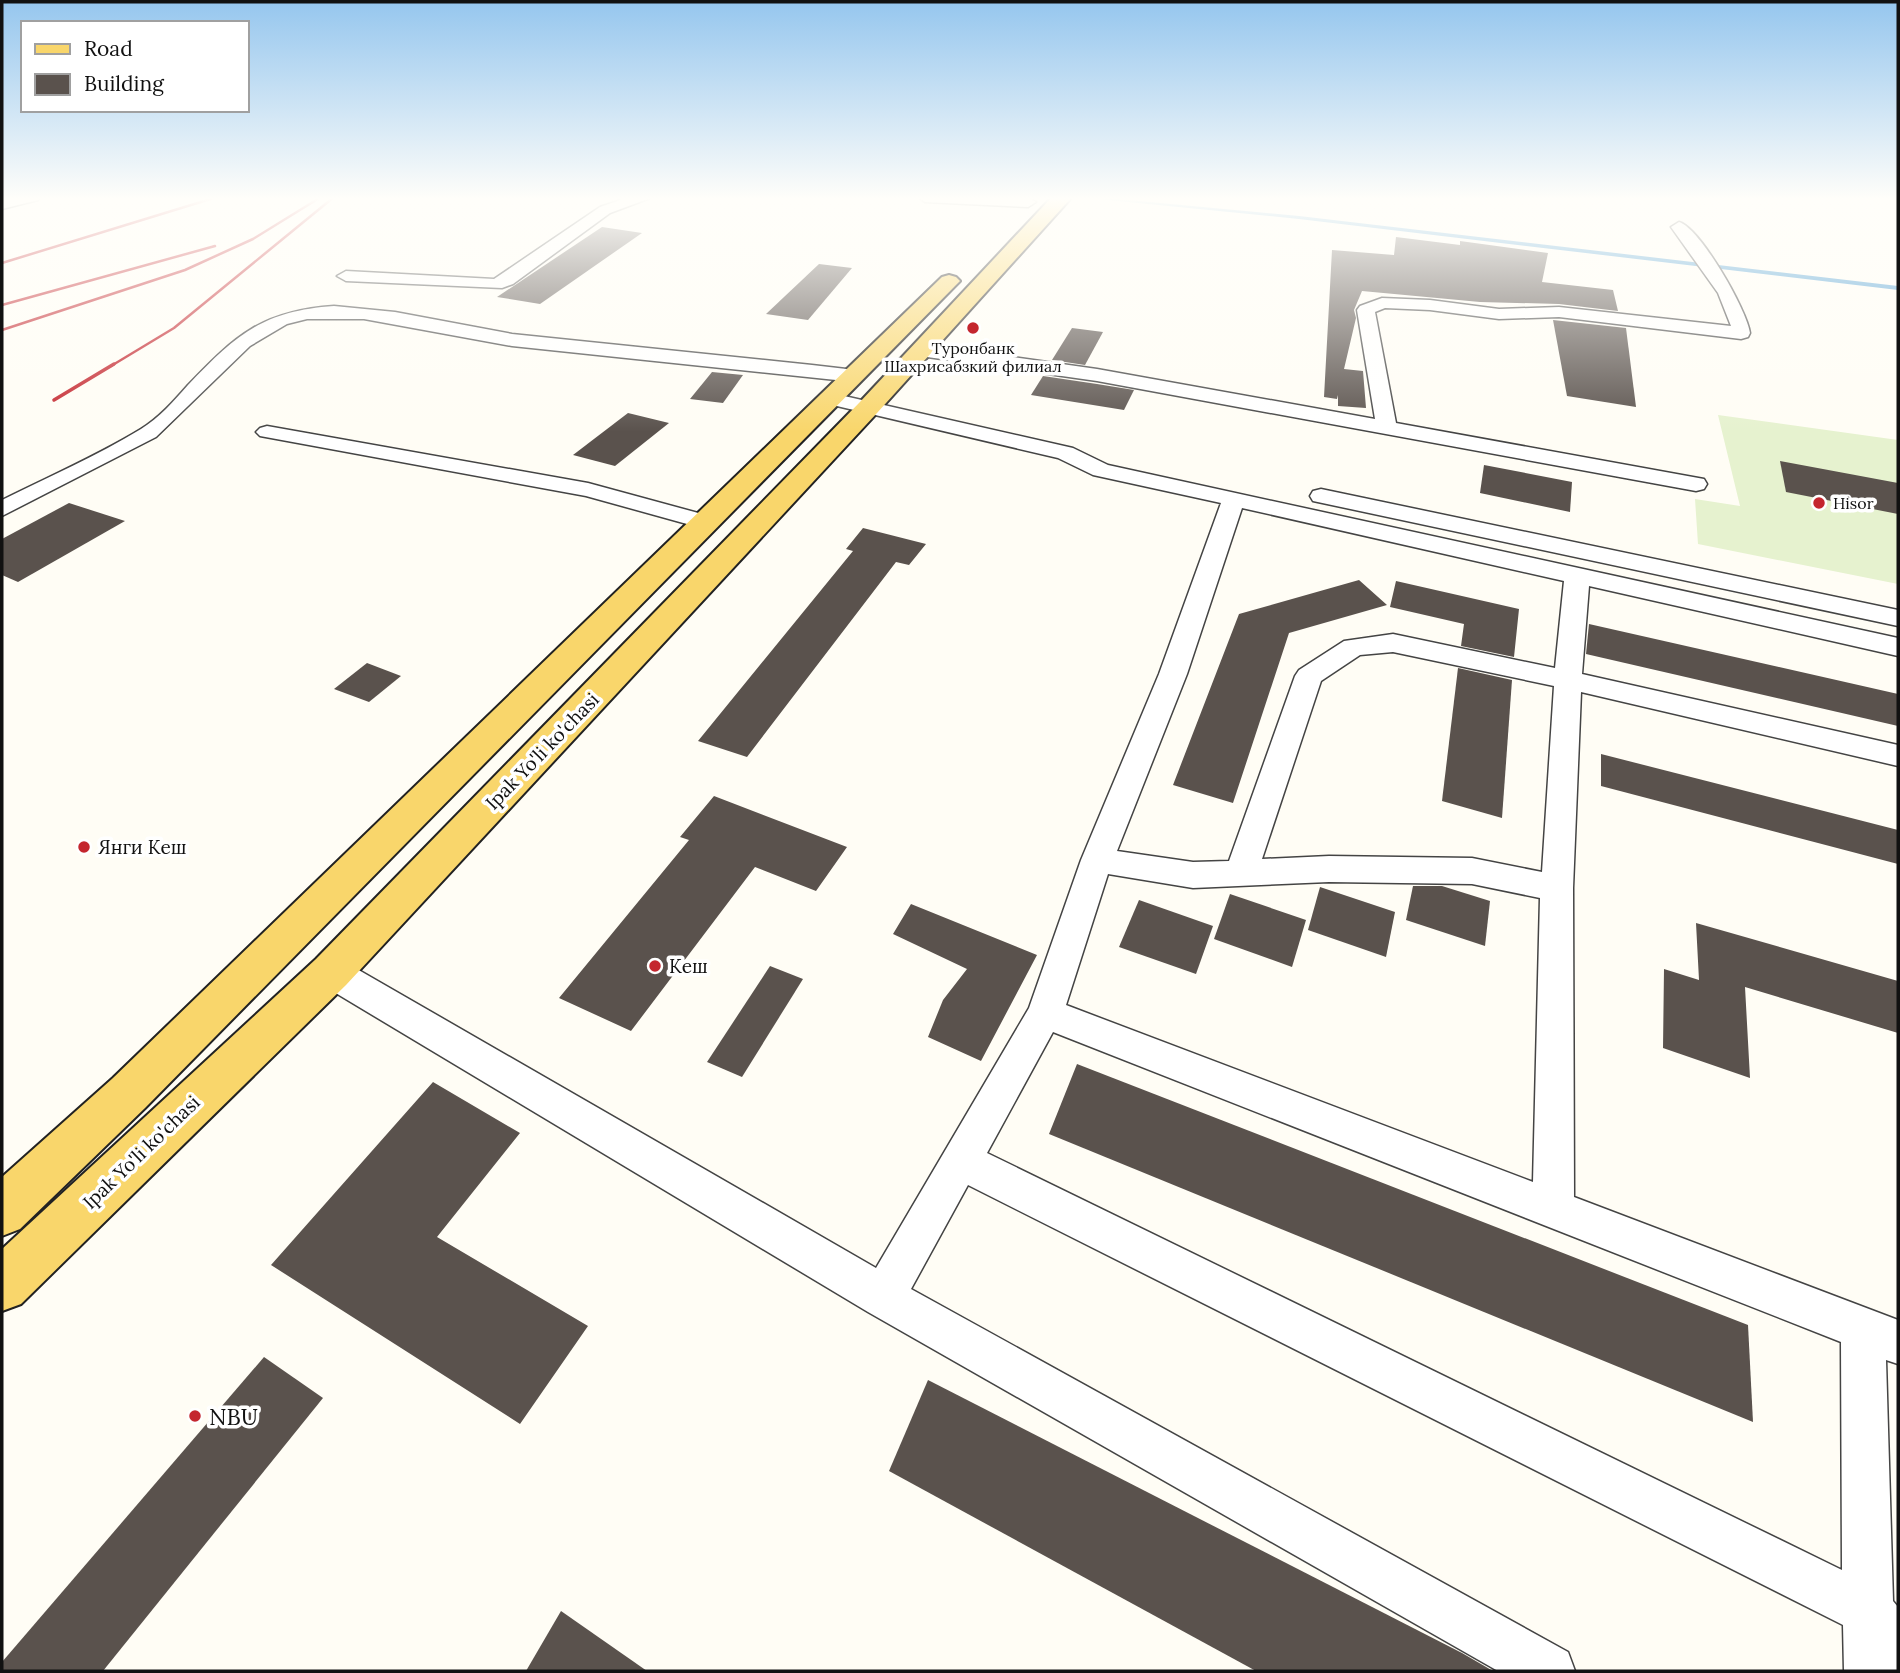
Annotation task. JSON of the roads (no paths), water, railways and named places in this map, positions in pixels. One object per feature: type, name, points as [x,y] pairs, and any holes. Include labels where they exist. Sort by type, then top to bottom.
[{"type":"main road","name":"Ipak Yo'li ko'chasi","points":[[2,1286],[331,972],[956,275]]},
{"type":"main road","name":"Ipak Yo'li ko'chasi","points":[[2,1211],[129,1093],[705,522],[851,394],[920,350],[990,275]]},
{"type":"street","points":[[346,276],[496,284],[514,275]]},
{"type":"street","points":[[1387,429],[1366,310],[1381,303],[1430,305],[1499,314],[1559,312],[1741,333],[1742,324],[1717,275]]},
{"type":"street","points":[[2,509],[161,425],[214,368],[268,326],[304,313],[325,311],[367,314],[509,339],[743,362],[1065,453],[1101,470],[1898,647]]},
{"type":"street","points":[[920,350],[1097,375],[1696,484]]},
{"type":"street","points":[[267,432],[588,490],[705,522]]},
{"type":"street","points":[[1065,453],[1118,452],[1898,618]]},
{"type":"street","points":[[883,1297],[1045,1013],[1097,860],[1173,674],[1234,498]]},
{"type":"street","points":[[1553,1210],[1557,888],[1577,576]]},
{"type":"street","points":[[1241,873],[1309,676],[1353,647],[1393,643],[1569,680],[1898,756]]},
{"type":"street","points":[[1097,860],[1193,875],[1329,869],[1472,871],[1557,888]]},
{"type":"street","points":[[331,972],[883,1297],[1549,1671]]},
{"type":"street","points":[[1045,1013],[1880,1335],[1868,1610],[1870,1671]]},
{"type":"street","points":[[961,1161],[1868,1610],[1898,1649]]},
{"type":"waterway","points":[[1780,275],[1898,288]]},
{"type":"railway","points":[[2,305],[110,275]]},
{"type":"railway","points":[[2,330],[170,275]]},
{"type":"railway","points":[[111,366],[174,328],[239,275]]},
{"type":"railway","points":[[54,400],[114,364]]},
{"type":"place","name":"Туронбанк Шахрисабзкий филиал","points":[[973,328]]},
{"type":"place","name":"Hisor","points":[[1819,503]]},
{"type":"place","name":"Янги Кеш","points":[[84,847]]},
{"type":"place","name":"Кеш","points":[[655,966]]},
{"type":"place","name":"NBU","points":[[195,1416]]}]
